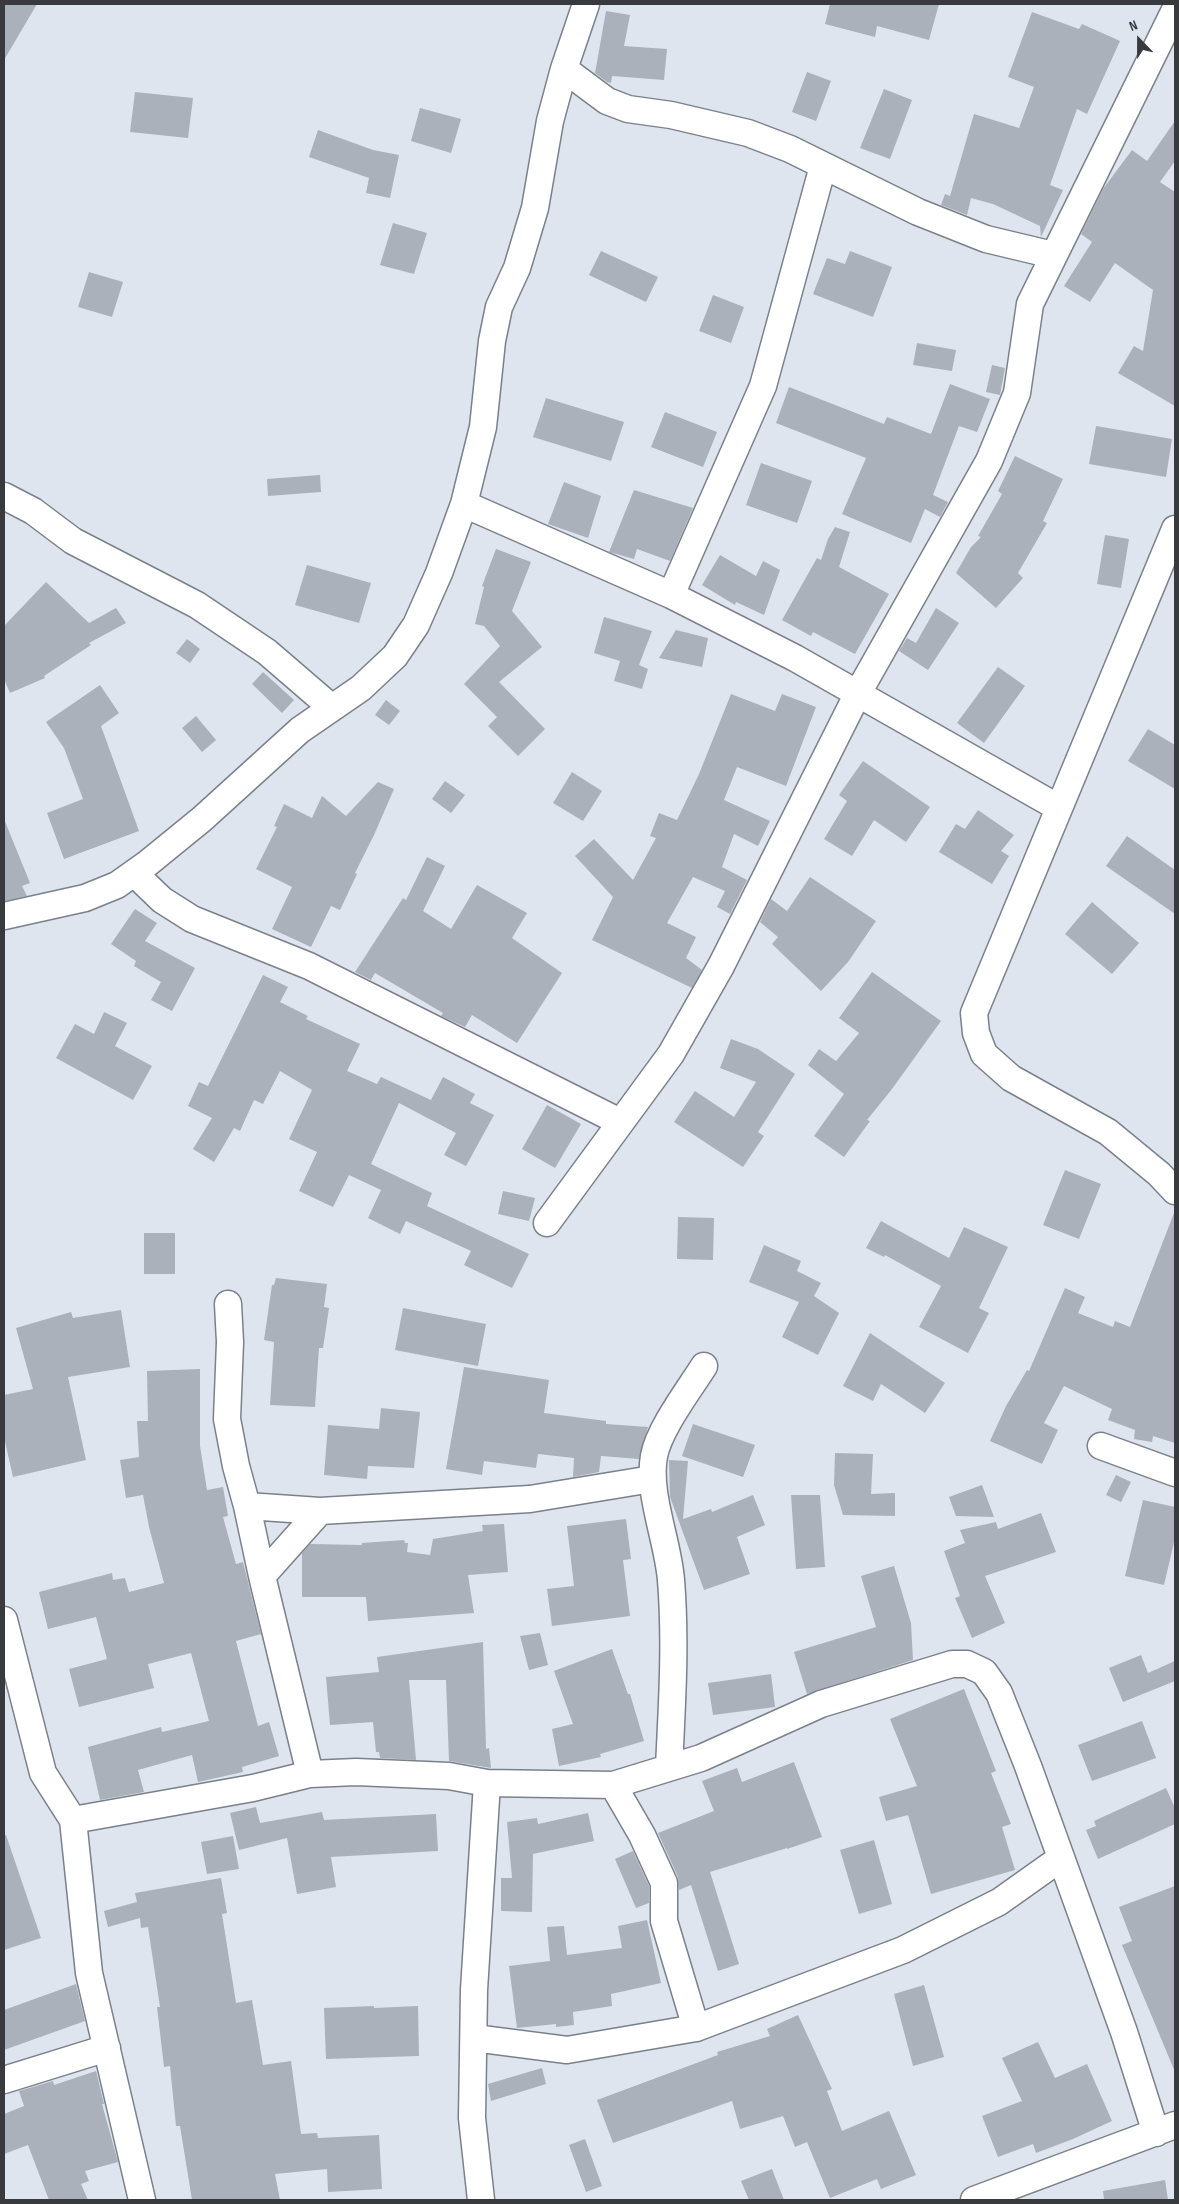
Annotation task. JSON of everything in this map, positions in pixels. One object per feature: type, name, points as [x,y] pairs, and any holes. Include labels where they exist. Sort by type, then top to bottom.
[{"type":"street","points":[[4,916],[85,898],[117,885],[134,873],[202,819],[300,730],[361,688],[394,656],[416,625],[439,573],[464,504],[483,427],[492,341],[499,307],[517,268],[535,208],[550,121],[564,68],[586,4]]},
{"type":"street","points":[[547,1223],[670,1054],[721,966],[858,693],[989,461],[1017,392],[1030,304],[1175,10],[1170,4]]},
{"type":"street","points":[[564,68],[606,101],[628,109],[671,115],[748,133],[790,149],[918,212],[986,239],[1053,255]]},
{"type":"street","points":[[671,595],[763,386],[823,166]]},
{"type":"street","points":[[4,496],[32,511],[73,541],[197,605],[267,652],[332,708]]},
{"type":"street","points":[[464,504],[671,595],[795,658],[1059,808]]},
{"type":"street","points":[[1175,529],[1170,562],[1059,808],[991,967],[974,1013],[976,1033],[984,1054],[1011,1078],[1108,1132],[1175,1191]]},
{"type":"street","points":[[134,873],[162,900],[192,919],[309,966],[620,1122]]},
{"type":"street","points":[[228,1304],[230,1342],[227,1419],[236,1466],[310,1774]]},
{"type":"street","points":[[669,1767],[674,1666],[671,1579],[652,1479],[654,1455],[660,1437],[704,1366]]},
{"type":"street","points":[[1101,1446],[1175,1473]]},
{"type":"street","points":[[247,1506],[320,1510],[530,1499],[652,1479]]},
{"type":"street","points":[[262,1576],[320,1510]]},
{"type":"street","points":[[4,1620],[43,1773],[73,1820],[89,1973],[142,2200]]},
{"type":"street","points":[[73,1820],[253,1788],[310,1774],[356,1772],[440,1775],[487,1783],[613,1785],[701,1758],[821,1704],[952,1664],[967,1664],[984,1672],[999,1694],[1028,1766],[1124,2032],[1166,2129],[974,2200]]},
{"type":"street","points":[[481,2200],[472,2118],[474,1990],[487,1783]]},
{"type":"street","points":[[613,1785],[642,1835],[664,1883],[664,1921],[696,2028]]},
{"type":"street","points":[[474,2038],[566,2050],[696,2028],[903,1950],[999,1902],[1061,1858]]},
{"type":"street","points":[[4,2080],[106,2048]]},
{"type":"building","points":[[4,4],[37,4],[4,60]]},
{"type":"building","points":[[830,4],[939,4],[929,40],[877,26],[875,37],[825,24]]},
{"type":"building","points":[[606,11],[630,15],[624,46],[667,49],[664,80],[612,76],[611,83],[595,73]]},
{"type":"building","points":[[1032,12],[1079,29],[1082,24],[1120,41],[1087,114],[1077,109],[1050,185],[1063,190],[1041,237],[1040,226],[993,204],[971,198],[967,215],[941,205],[945,194],[950,196],[974,114],[1019,128],[1034,87],[1008,77]]},
{"type":"building","points":[[807,72],[831,81],[816,121],[792,112]]},
{"type":"building","points":[[884,89],[912,100],[890,159],[860,148]]},
{"type":"building","points":[[135,92],[193,98],[188,138],[130,132]]},
{"type":"building","points":[[420,108],[461,119],[451,153],[411,141]]},
{"type":"building","points":[[1175,121],[1175,161],[1160,182],[1175,192],[1175,406],[1118,373],[1134,346],[1143,351],[1153,290],[1115,263],[1090,302],[1064,286],[1092,242],[1081,234],[1103,189],[1132,150],[1147,161]]},
{"type":"building","points":[[318,130],[373,150],[399,155],[390,198],[366,193],[369,178],[309,157]]},
{"type":"building","points":[[393,223],[427,233],[414,274],[380,265]]},
{"type":"building","points":[[601,251],[658,277],[646,302],[589,275]]},
{"type":"building","points":[[850,251],[892,267],[873,317],[813,294],[827,258],[845,264]]},
{"type":"building","points":[[89,272],[123,282],[112,317],[78,307]]},
{"type":"building","points":[[713,295],[744,307],[731,343],[699,331]]},
{"type":"building","points":[[917,343],[956,350],[952,371],[913,365]]},
{"type":"building","points":[[992,365],[1005,368],[1000,395],[986,392]]},
{"type":"building","points":[[950,384],[990,399],[977,432],[959,426],[933,495],[948,502],[940,517],[925,509],[911,543],[842,514],[866,458],[776,423],[789,387],[884,424],[887,417],[931,434]]},
{"type":"building","points":[[546,398],[624,422],[611,461],[533,437]]},
{"type":"building","points":[[665,412],[717,432],[703,467],[651,447]]},
{"type":"building","points":[[1096,426],[1172,439],[1166,477],[1089,464]]},
{"type":"building","points":[[1015,456],[1063,479],[1043,521],[1047,523],[1018,573],[1023,578],[996,608],[956,573],[971,547],[981,537],[978,536],[1002,494],[998,491]]},
{"type":"building","points":[[761,463],[812,481],[797,523],[746,505]]},
{"type":"building","points":[[320,475],[321,492],[268,496],[267,479]]},
{"type":"building","points":[[564,482],[601,496],[588,538],[548,524]]},
{"type":"building","points":[[634,490],[693,508],[670,561],[637,549],[634,559],[609,552]]},
{"type":"building","points":[[835,527],[850,532],[839,567],[889,594],[855,654],[813,632],[811,636],[782,620],[817,558],[821,560],[828,539]]},
{"type":"building","points":[[1105,535],[1129,539],[1121,588],[1097,584]]},
{"type":"building","points":[[496,549],[531,562],[512,611],[542,647],[499,682],[545,729],[518,756],[488,726],[497,717],[464,684],[500,646],[484,626],[475,624],[484,587],[482,586]]},
{"type":"building","points":[[720,555],[756,576],[763,561],[780,570],[764,615],[736,602],[735,605],[702,585]]},
{"type":"building","points":[[307,565],[371,583],[359,623],[295,605]]},
{"type":"building","points":[[46,582],[89,623],[116,608],[126,623],[89,643],[91,645],[44,676],[45,678],[10,693],[4,679],[4,626]]},
{"type":"building","points":[[936,608],[959,623],[928,670],[899,651],[907,638],[916,643]]},
{"type":"building","points":[[604,617],[652,631],[639,665],[648,669],[642,689],[614,681],[620,661],[594,653]]},
{"type":"building","points":[[676,630],[708,638],[702,667],[659,658]]},
{"type":"building","points":[[187,639],[200,649],[190,663],[176,653]]},
{"type":"building","points":[[998,667],[1025,686],[984,743],[957,723]]},
{"type":"building","points":[[263,672],[294,700],[282,713],[252,684]]},
{"type":"building","points":[[100,685],[119,713],[101,726],[139,831],[64,859],[47,813],[83,799],[64,748],[46,722]]},
{"type":"building","points":[[731,694],[775,711],[782,694],[816,707],[786,786],[737,767],[724,800],[770,821],[758,846],[734,834],[722,867],[747,880],[730,914],[717,907],[725,891],[693,877],[667,923],[696,937],[686,958],[702,970],[692,988],[592,940],[613,897],[575,856],[594,839],[633,880],[656,838],[650,836],[659,813],[677,820],[699,774]]},
{"type":"building","points":[[386,700],[400,711],[389,725],[375,715]]},
{"type":"building","points":[[196,716],[216,740],[202,752],[182,728]]},
{"type":"building","points":[[1148,729],[1175,745],[1175,789],[1128,761]]},
{"type":"building","points":[[863,761],[930,807],[906,842],[874,820],[852,856],[824,839],[847,801],[839,795]]},
{"type":"building","points":[[572,772],[602,791],[583,821],[553,803]]},
{"type":"building","points":[[445,781],[465,795],[451,813],[432,799]]},
{"type":"building","points":[[378,782],[394,789],[340,910],[331,906],[311,947],[272,929],[292,887],[256,869],[277,827],[274,826],[284,804],[312,818],[322,796],[346,816]]},
{"type":"building","points":[[978,810],[1014,835],[1001,851],[1009,856],[992,884],[939,852],[956,824],[965,829]]},
{"type":"building","points":[[4,819],[30,883],[22,886],[27,896],[4,901]]},
{"type":"building","points":[[1127,836],[1175,870],[1175,914],[1106,866]]},
{"type":"building","points":[[427,857],[445,866],[423,911],[451,929],[477,885],[527,913],[512,938],[562,973],[517,1043],[472,1015],[465,1027],[441,1016],[443,1013],[375,973],[371,980],[355,972],[403,898],[406,900]]},
{"type":"building","points":[[810,877],[876,921],[848,962],[821,991],[772,944],[778,937],[760,922],[771,899],[787,911]]},
{"type":"building","points":[[1092,902],[1139,943],[1112,974],[1065,934]]},
{"type":"building","points":[[135,909],[157,923],[145,941],[195,968],[172,1011],[151,1000],[161,982],[134,966],[136,961],[111,944]]},
{"type":"building","points":[[872,972],[941,1021],[867,1120],[870,1121],[844,1157],[814,1136],[844,1094],[808,1065],[819,1049],[836,1061],[859,1033],[839,1018]]},
{"type":"building","points":[[263,975],[288,987],[280,1002],[308,1016],[306,1019],[360,1044],[347,1071],[377,1084],[381,1077],[431,1100],[443,1077],[475,1094],[470,1103],[494,1115],[466,1166],[444,1155],[456,1133],[399,1103],[371,1164],[432,1193],[427,1206],[529,1254],[512,1288],[464,1265],[471,1251],[406,1221],[400,1234],[368,1218],[381,1190],[349,1175],[333,1207],[299,1191],[317,1152],[289,1139],[312,1090],[280,1071],[263,1104],[254,1100],[240,1131],[234,1128],[214,1162],[193,1149],[212,1118],[188,1106],[199,1082],[208,1086]]},
{"type":"building","points":[[104,1012],[127,1023],[115,1046],[152,1066],[133,1100],[56,1058],[75,1024],[94,1034]]},
{"type":"building","points":[[731,1039],[758,1049],[795,1074],[758,1132],[764,1136],[743,1167],[674,1122],[695,1091],[734,1117],[756,1082],[720,1068]]},
{"type":"building","points":[[547,1105],[581,1124],[555,1168],[522,1149]]},
{"type":"building","points":[[1065,1170],[1101,1184],[1079,1239],[1043,1225]]},
{"type":"building","points":[[503,1191],[535,1198],[529,1221],[498,1214]]},
{"type":"building","points":[[1174,1213],[1175,1443],[1153,1436],[1152,1442],[1134,1439],[1135,1430],[1108,1420],[1112,1409],[1064,1386],[1044,1423],[1058,1430],[1042,1464],[990,1441],[1006,1406],[1027,1370],[1029,1371],[1065,1288],[1085,1297],[1078,1313],[1113,1327],[1115,1321],[1130,1327]]},
{"type":"building","points":[[678,1217],[714,1218],[713,1260],[677,1259]]},
{"type":"building","points":[[881,1221],[949,1258],[964,1227],[1008,1247],[979,1308],[989,1313],[968,1353],[919,1327],[941,1286],[885,1255],[884,1257],[866,1248]]},
{"type":"building","points":[[144,1233],[175,1233],[175,1274],[144,1274]]},
{"type":"building","points":[[764,1245],[801,1261],[797,1271],[821,1283],[814,1296],[839,1313],[818,1355],[782,1337],[799,1302],[749,1282]]},
{"type":"building","points":[[276,1278],[327,1284],[324,1307],[329,1308],[323,1348],[319,1348],[315,1407],[270,1405],[274,1342],[264,1340],[272,1285],[274,1285]]},
{"type":"building","points":[[403,1308],[486,1324],[478,1366],[395,1350]]},
{"type":"building","points":[[121,1310],[130,1367],[68,1377],[86,1460],[13,1477],[4,1437],[4,1395],[33,1389],[16,1328],[71,1312],[73,1318]]},
{"type":"building","points":[[870,1333],[945,1383],[925,1413],[881,1384],[873,1401],[843,1386]]},
{"type":"building","points":[[464,1367],[549,1380],[544,1413],[606,1421],[606,1424],[648,1427],[639,1459],[601,1456],[599,1472],[573,1477],[574,1458],[538,1454],[536,1468],[484,1461],[482,1475],[446,1469]]},
{"type":"building","points":[[200,1369],[200,1446],[207,1490],[223,1487],[228,1516],[223,1517],[236,1564],[243,1562],[261,1634],[236,1641],[258,1726],[269,1722],[279,1756],[242,1767],[243,1772],[198,1782],[192,1755],[138,1770],[144,1792],[100,1800],[88,1747],[161,1727],[162,1732],[209,1721],[191,1653],[148,1664],[154,1688],[79,1707],[69,1669],[107,1659],[96,1617],[48,1629],[39,1592],[112,1573],[113,1580],[125,1578],[129,1592],[164,1583],[149,1527],[143,1495],[126,1498],[120,1460],[139,1457],[137,1421],[148,1421],[147,1371]]},
{"type":"building","points":[[381,1408],[420,1412],[414,1468],[368,1466],[367,1479],[324,1475],[328,1425],[379,1429]]},
{"type":"building","points":[[693,1424],[755,1445],[743,1477],[682,1456]]},
{"type":"building","points":[[835,1453],[873,1454],[871,1494],[895,1493],[895,1516],[843,1515],[834,1485]]},
{"type":"building","points":[[669,1460],[688,1461],[683,1519],[711,1509],[712,1512],[753,1495],[765,1525],[737,1537],[750,1574],[704,1590],[670,1497]]},
{"type":"building","points":[[1116,1475],[1131,1482],[1121,1502],[1106,1495]]},
{"type":"building","points":[[982,1485],[994,1517],[956,1516],[949,1497]]},
{"type":"building","points":[[791,1495],[820,1495],[825,1567],[796,1569]]},
{"type":"building","points":[[1143,1500],[1175,1507],[1175,1538],[1164,1585],[1125,1576]]},
{"type":"building","points":[[1041,1513],[1056,1552],[985,1576],[1005,1623],[972,1638],[955,1598],[960,1596],[944,1551],[965,1543],[960,1530],[996,1522],[998,1529]]},
{"type":"building","points":[[626,1519],[631,1559],[623,1560],[630,1616],[552,1626],[547,1589],[574,1586],[567,1526]]},
{"type":"building","points":[[504,1524],[508,1572],[468,1575],[474,1613],[368,1621],[366,1597],[302,1597],[302,1553],[310,1544],[362,1545],[362,1543],[404,1540],[405,1543],[408,1543],[407,1552],[430,1555],[433,1539],[483,1531],[482,1525]]},
{"type":"building","points":[[894,1566],[911,1623],[913,1660],[807,1694],[794,1652],[876,1627],[861,1576]]},
{"type":"building","points":[[540,1633],[548,1665],[529,1670],[520,1636]]},
{"type":"building","points":[[483,1642],[486,1749],[489,1748],[491,1768],[449,1761],[446,1680],[409,1680],[416,1760],[380,1758],[379,1752],[376,1752],[373,1722],[330,1725],[326,1677],[379,1672],[377,1657]]},
{"type":"building","points":[[612,1649],[628,1694],[630,1694],[644,1741],[600,1754],[601,1757],[559,1766],[552,1729],[573,1724],[554,1671]]},
{"type":"building","points":[[1141,1655],[1148,1673],[1175,1661],[1175,1681],[1123,1702],[1109,1668]]},
{"type":"building","points":[[771,1674],[775,1707],[713,1715],[708,1683]]},
{"type":"building","points":[[964,1689],[996,1771],[991,1773],[1011,1824],[1002,1827],[1015,1870],[931,1894],[908,1815],[886,1821],[879,1797],[917,1786],[890,1719]]},
{"type":"building","points":[[1142,1721],[1156,1758],[1092,1781],[1078,1745]]},
{"type":"building","points":[[794,1762],[822,1837],[710,1872],[739,1964],[718,1971],[691,1885],[679,1890],[678,1877],[658,1833],[714,1811],[702,1781],[737,1768],[742,1782]]},
{"type":"building","points":[[1166,1788],[1175,1808],[1175,1824],[1098,1859],[1086,1830],[1096,1826],[1094,1821]]},
{"type":"building","points":[[256,1807],[260,1823],[322,1812],[324,1820],[436,1814],[438,1851],[331,1857],[336,1887],[297,1894],[287,1838],[239,1850],[230,1813]]},
{"type":"building","points":[[588,1813],[594,1841],[533,1854],[532,1912],[501,1911],[501,1878],[512,1878],[507,1822],[537,1818],[538,1824]]},
{"type":"building","points":[[4,1835],[6,1835],[41,1938],[4,1950]]},
{"type":"building","points":[[233,1836],[239,1869],[207,1874],[201,1842]]},
{"type":"building","points":[[874,1840],[892,1904],[859,1914],[840,1850]]},
{"type":"building","points":[[633,1851],[649,1886],[649,1903],[636,1908],[615,1859]]},
{"type":"building","points":[[221,1878],[227,1913],[222,1914],[236,2003],[252,2000],[263,2065],[291,2061],[301,2134],[317,2133],[318,2138],[379,2135],[382,2189],[328,2192],[327,2169],[275,2174],[280,2200],[192,2200],[180,2126],[176,2126],[170,2066],[164,2067],[157,2007],[160,2007],[148,1927],[141,1928],[140,1918],[108,1927],[104,1911],[137,1902],[135,1893]]},
{"type":"building","points":[[1175,1886],[1175,2072],[1122,1945],[1132,1941],[1119,1907]]},
{"type":"building","points":[[647,1920],[661,1983],[611,1994],[612,2006],[573,2012],[574,2025],[556,2027],[556,2024],[517,2028],[509,1966],[550,1961],[547,1927],[564,1926],[567,1955],[622,1948],[618,1926]]},
{"type":"building","points":[[76,1984],[85,2021],[4,2050],[4,2010]]},
{"type":"building","points":[[924,1985],[944,2057],[913,2066],[894,1994]]},
{"type":"building","points":[[374,2006],[374,2008],[418,2006],[419,2056],[326,2059],[324,2008]]},
{"type":"building","points":[[798,2015],[832,2089],[827,2091],[842,2131],[889,2111],[916,2175],[881,2189],[877,2179],[830,2198],[807,2142],[795,2147],[783,2116],[740,2129],[732,2101],[613,2143],[597,2100],[718,2055],[717,2052],[770,2036],[767,2029]]},
{"type":"building","points":[[1038,2042],[1055,2078],[1087,2064],[1112,2121],[1036,2153],[1033,2144],[998,2157],[982,2116],[1022,2101],[1002,2058]]},
{"type":"building","points":[[542,2068],[546,2084],[491,2101],[488,2084]]},
{"type":"building","points":[[96,2071],[104,2104],[102,2104],[118,2162],[85,2171],[89,2181],[81,2184],[88,2200],[49,2200],[28,2145],[4,2154],[4,2114],[24,2106],[19,2091],[53,2081],[54,2085]]},
{"type":"building","points":[[585,2139],[602,2186],[586,2192],[569,2145]]},
{"type":"building","points":[[772,2169],[784,2200],[749,2200],[741,2181]]},
{"type":"building","points":[[1165,2180],[1168,2200],[1104,2200],[1103,2191]]}]
